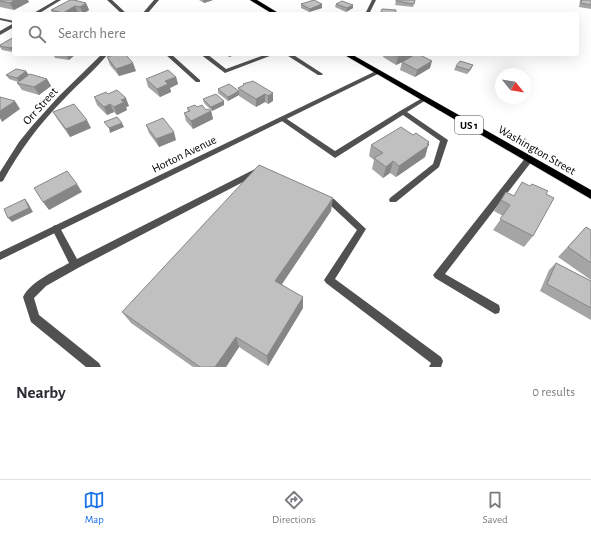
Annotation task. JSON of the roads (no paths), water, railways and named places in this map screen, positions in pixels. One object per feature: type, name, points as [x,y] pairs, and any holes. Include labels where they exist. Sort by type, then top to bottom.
[{"type":"main road","points":[[253,0],[274,12]]},
{"type":"main road","name":"Washington Street","points":[[350,56],[591,195]]},
{"type":"street","points":[[38,12],[59,0]]},
{"type":"street","points":[[109,0],[124,12]]},
{"type":"street","points":[[146,12],[157,0]]},
{"type":"street","points":[[368,12],[374,0]]},
{"type":"street","points":[[0,19],[12,22]]},
{"type":"street","points":[[0,33],[12,26]]},
{"type":"street","name":"Orr Street","points":[[0,179],[16,151],[38,124],[103,56]]},
{"type":"street","points":[[170,56],[198,81]]},
{"type":"street","points":[[206,56],[225,71],[266,56]]},
{"type":"street","points":[[291,56],[320,74]]},
{"type":"street","name":"Horton Avenue","points":[[0,256],[378,72]]},
{"type":"street","points":[[282,119],[335,156],[424,99]]},
{"type":"street","points":[[392,200],[436,165],[444,140],[402,112]]},
{"type":"street","points":[[495,309],[438,275],[529,159]]},
{"type":"street","points":[[96,367],[35,318],[28,297],[44,283],[75,265],[260,170],[267,173]]},
{"type":"street","points":[[316,195],[331,201],[362,229],[329,280],[437,361],[435,367]]},
{"type":"street","points":[[56,229],[75,265]]}]
